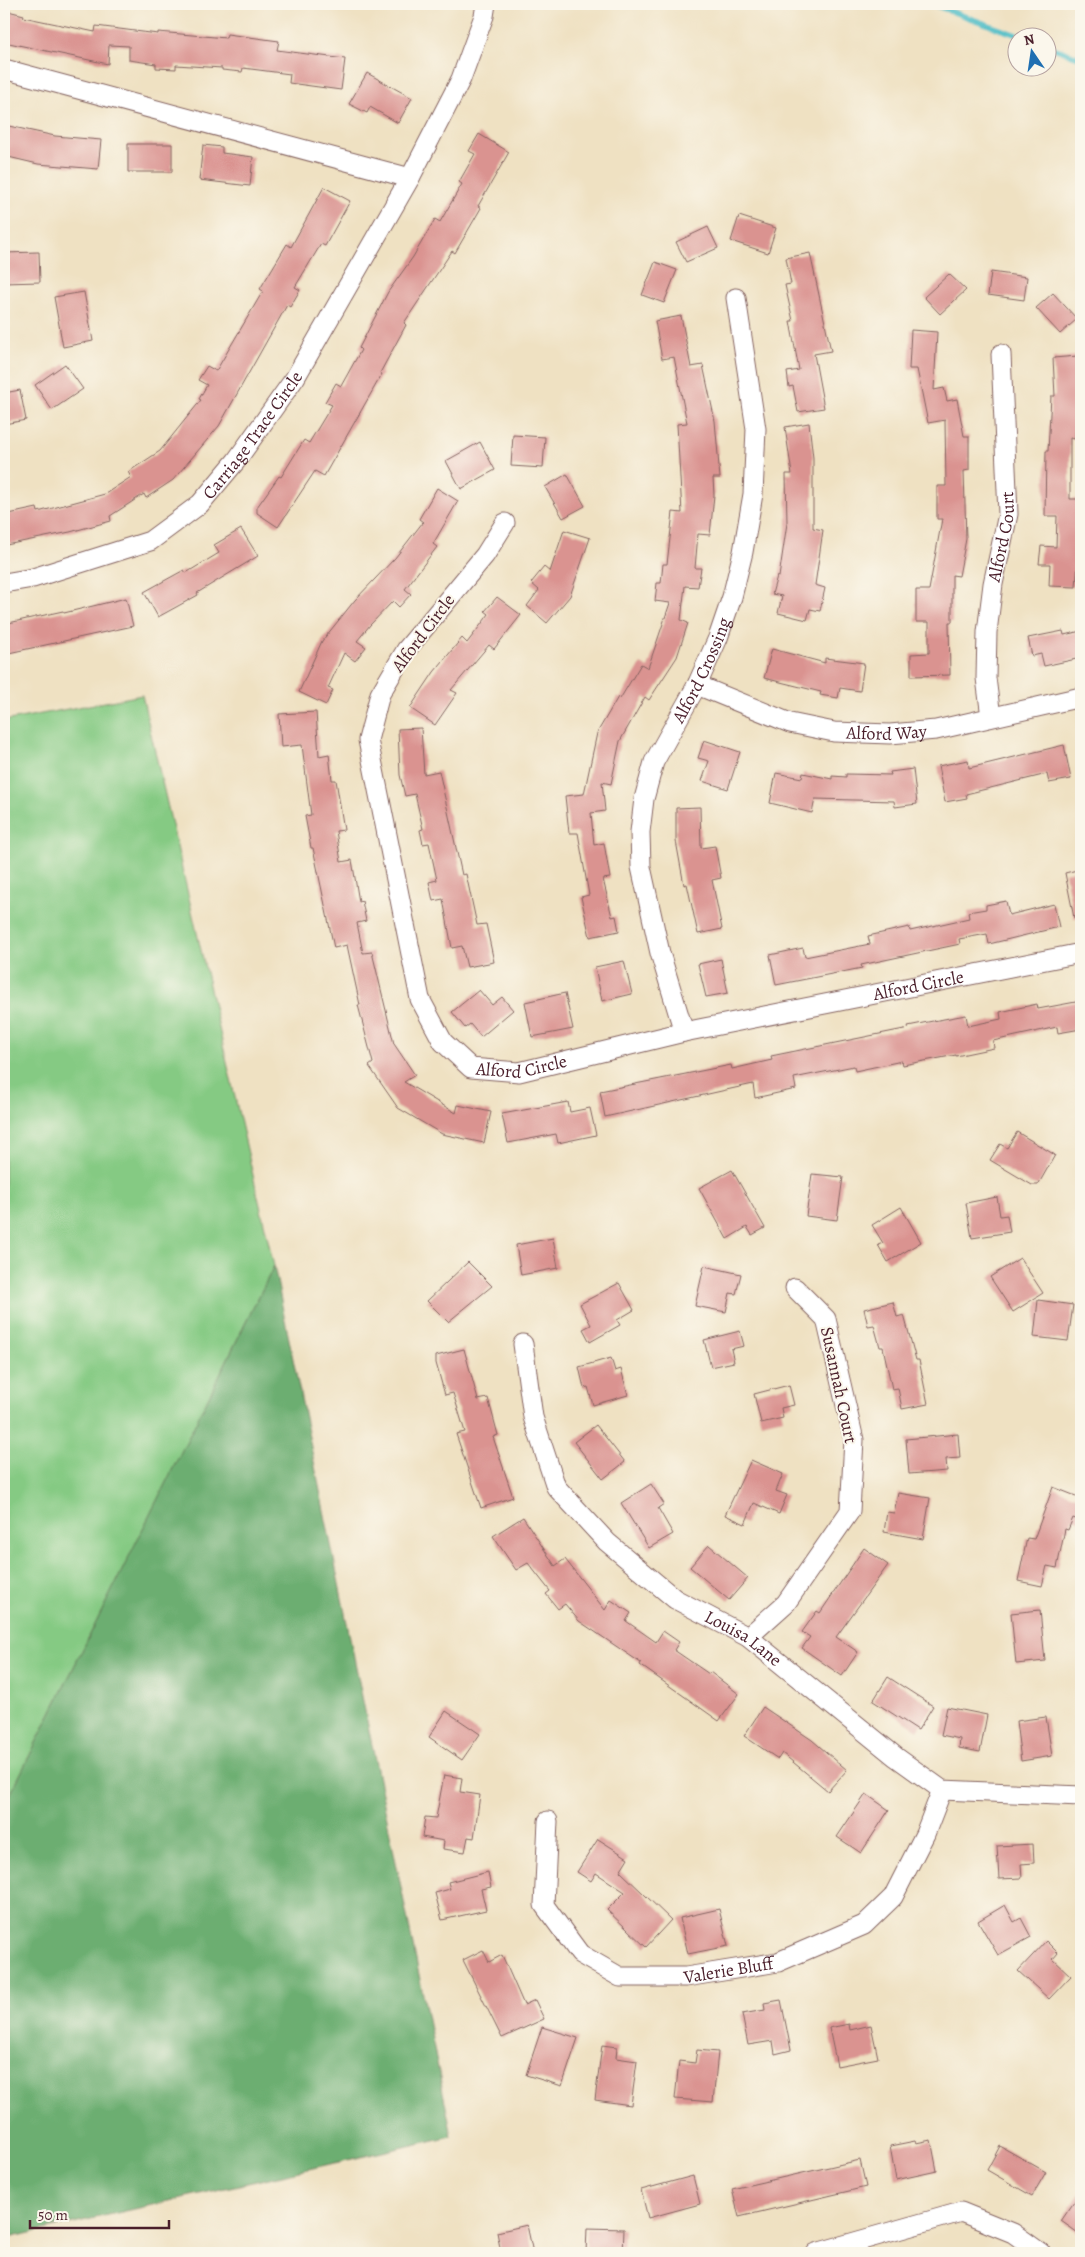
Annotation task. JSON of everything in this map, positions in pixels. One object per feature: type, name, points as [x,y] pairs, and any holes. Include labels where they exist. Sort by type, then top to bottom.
[{"type":"street","name":"Carriage Trace Circle","points":[[4,583],[33,578],[150,541],[200,504],[236,461],[295,378],[410,178],[461,79],[484,16],[486,4]]},
{"type":"street","points":[[4,69],[410,178]]},
{"type":"street","name":"Alford Crossing","points":[[684,1032],[660,953],[642,867],[640,832],[644,799],[654,762],[697,685],[718,638],[732,597],[753,494],[756,429],[736,298]]},
{"type":"street","name":"Alford Court","points":[[991,717],[986,678],[987,632],[993,584],[1008,514],[1002,354]]},
{"type":"street","name":"Alford Circle","points":[[505,523],[485,555],[406,650],[380,694],[368,740],[420,999],[443,1042],[471,1068],[519,1072],[684,1032],[1081,953]]},
{"type":"street","name":"Alford Way","points":[[697,685],[790,723],[834,732],[890,734],[936,730],[1081,697]]},
{"type":"street","name":"Susannah Court","points":[[748,1637],[786,1603],[850,1511],[854,1440],[826,1319],[795,1288]]},
{"type":"street","name":"Louisa Lane","points":[[523,1344],[533,1417],[556,1487],[607,1542],[675,1599],[748,1637],[896,1756],[942,1790]]},
{"type":"street","points":[[942,1790],[1081,1796]]},
{"type":"street","name":"Valerie Bluff","points":[[548,1821],[544,1905],[580,1954],[620,1977],[686,1977],[778,1962],[864,1926],[893,1897],[924,1834],[942,1790]]},
{"type":"street","points":[[816,2253],[961,2212],[1013,2233],[1041,2253]]},
{"type":"green space","points":[[142,695],[274,1266],[4,1807],[4,721]]},
{"type":"green space","points":[[274,1266],[452,2136],[4,2239],[4,1807]]},
{"type":"building","points":[[4,10],[24,15],[23,17],[95,32],[96,26],[158,34],[158,32],[226,38],[227,34],[279,41],[277,50],[345,59],[341,90],[289,83],[290,74],[243,68],[242,72],[222,70],[222,68],[176,65],[176,69],[156,68],[156,64],[129,60],[129,46],[109,45],[108,64],[4,42]]},
{"type":"building","points":[[367,73],[412,98],[398,123],[370,107],[367,113],[349,104]]},
{"type":"building","points":[[4,125],[55,136],[101,140],[98,169],[38,164],[4,156]]},
{"type":"building","points":[[479,134],[509,152],[478,206],[481,208],[455,253],[452,251],[404,323],[406,325],[380,373],[382,374],[324,476],[315,471],[278,527],[257,513],[257,507],[279,476],[281,477],[304,440],[309,443],[332,405],[325,402],[336,383],[341,386],[361,350],[359,348],[388,292],[413,257],[435,219],[440,222],[462,184],[459,182],[475,154],[469,151]]},
{"type":"building","points":[[128,144],[172,144],[172,172],[128,172]]},
{"type":"building","points":[[203,145],[222,147],[222,153],[253,157],[250,186],[199,180]]},
{"type":"building","points":[[324,187],[350,201],[325,246],[321,244],[295,287],[300,290],[290,307],[287,305],[219,426],[173,480],[146,498],[144,494],[110,516],[111,521],[70,532],[6,545],[4,515],[37,508],[38,512],[105,494],[131,477],[128,472],[160,451],[201,400],[199,399],[207,385],[198,380],[207,366],[216,371],[263,291],[260,289],[287,244],[291,247]]},
{"type":"building","points":[[739,216],[776,228],[768,253],[731,241]]},
{"type":"building","points":[[708,227],[718,248],[686,262],[676,242]]},
{"type":"building","points":[[39,252],[40,282],[4,283],[4,253]]},
{"type":"building","points":[[810,253],[831,351],[814,354],[824,408],[798,412],[793,386],[789,387],[787,372],[799,370],[790,321],[793,321],[785,285],[791,284],[786,258]]},
{"type":"building","points":[[655,262],[677,270],[664,303],[642,295]]},
{"type":"building","points":[[991,272],[1027,277],[1024,300],[988,295]]},
{"type":"building","points":[[949,274],[966,290],[940,314],[924,297]]},
{"type":"building","points":[[84,292],[93,341],[63,347],[54,297]]},
{"type":"building","points":[[1053,293],[1077,319],[1060,334],[1036,308]]},
{"type":"building","points":[[681,316],[691,367],[703,365],[715,421],[720,478],[713,478],[714,495],[710,535],[698,534],[695,568],[701,568],[698,587],[685,586],[681,620],[688,623],[677,657],[649,700],[645,697],[620,741],[611,784],[602,782],[605,811],[591,813],[594,845],[604,843],[610,878],[603,879],[612,917],[616,916],[619,931],[590,937],[581,897],[589,895],[578,833],[569,833],[565,796],[584,794],[597,733],[618,697],[620,699],[641,664],[648,668],[670,603],[655,601],[657,583],[661,583],[663,564],[667,564],[673,512],[682,513],[677,424],[687,423],[674,357],[662,359],[655,321]]},
{"type":"building","points":[[911,330],[937,332],[934,390],[944,388],[947,401],[957,399],[964,436],[969,436],[969,470],[964,471],[966,539],[959,576],[952,575],[952,622],[949,622],[950,675],[911,676],[911,654],[929,653],[929,622],[916,622],[916,590],[929,590],[942,519],[937,519],[937,486],[946,486],[945,420],[928,423],[917,369],[909,369]]},
{"type":"building","points":[[1078,356],[1080,382],[1078,382],[1075,439],[1070,438],[1070,499],[1079,499],[1079,549],[1076,587],[1049,586],[1050,564],[1039,564],[1041,546],[1056,547],[1057,516],[1045,516],[1046,451],[1048,451],[1051,396],[1055,396],[1053,358]]},
{"type":"building","points":[[65,364],[83,389],[52,410],[35,385]]},
{"type":"building","points":[[20,390],[26,420],[4,424],[4,393]]},
{"type":"building","points":[[809,423],[813,458],[813,528],[823,530],[815,585],[825,588],[820,611],[810,609],[807,620],[778,613],[782,596],[772,594],[777,576],[779,577],[787,523],[786,474],[792,474],[785,427]]},
{"type":"building","points":[[513,435],[545,437],[543,468],[511,466]]},
{"type":"building","points":[[480,442],[495,470],[461,489],[446,461]]},
{"type":"building","points":[[567,474],[585,506],[563,518],[545,487]]},
{"type":"building","points":[[437,488],[458,501],[433,544],[437,547],[405,589],[411,594],[399,607],[393,601],[370,625],[357,641],[366,647],[355,661],[344,653],[328,688],[333,690],[326,705],[299,692],[322,641],[355,600],[395,558],[423,522],[419,519]]},
{"type":"building","points":[[241,529],[258,556],[197,593],[198,595],[158,617],[144,592],[184,570],[186,573],[219,553],[214,545]]},
{"type":"building","points":[[564,530],[590,538],[570,596],[547,623],[527,606],[539,590],[531,583],[544,567],[550,572]]},
{"type":"building","points":[[497,597],[521,615],[494,649],[489,645],[451,690],[457,693],[435,725],[410,708],[434,672],[462,638],[467,643],[489,614],[485,611]]},
{"type":"building","points":[[126,598],[133,626],[4,654],[4,624],[63,611],[64,613]]},
{"type":"building","points":[[1063,631],[1064,635],[1081,631],[1081,658],[1044,666],[1041,654],[1032,656],[1028,638]]},
{"type":"building","points":[[772,649],[825,663],[825,658],[864,663],[860,691],[840,688],[838,698],[820,695],[821,692],[764,678]]},
{"type":"building","points":[[316,712],[319,756],[329,754],[332,780],[336,780],[344,830],[336,831],[341,862],[352,860],[359,902],[362,901],[366,921],[357,923],[363,953],[372,952],[394,1044],[415,1075],[404,1082],[456,1113],[458,1105],[491,1112],[484,1143],[442,1134],[398,1108],[369,1066],[373,1063],[358,1005],[360,1005],[347,945],[334,948],[313,848],[311,848],[305,816],[311,815],[302,745],[281,747],[279,714]]},
{"type":"building","points":[[421,728],[424,774],[439,771],[462,875],[466,874],[477,925],[486,924],[494,962],[467,967],[462,946],[452,948],[443,899],[433,901],[429,882],[437,880],[429,843],[423,844],[420,830],[423,829],[415,794],[405,796],[400,775],[398,729]]},
{"type":"building","points":[[704,740],[740,752],[728,789],[702,781],[709,761],[698,758]]},
{"type":"building","points":[[1064,745],[1071,779],[1049,783],[1047,774],[966,794],[967,798],[945,802],[938,766],[968,760],[969,768]]},
{"type":"building","points":[[913,769],[917,804],[895,807],[894,801],[815,799],[812,813],[770,803],[776,773],[802,778],[803,773],[832,779],[832,776],[846,777],[846,774],[891,775],[890,772]]},
{"type":"building","points":[[700,807],[701,848],[715,846],[721,878],[712,880],[722,929],[698,934],[687,884],[684,885],[676,841],[676,808]]},
{"type":"building","points":[[1081,869],[1081,917],[1074,918],[1065,873]]},
{"type":"building","points":[[1006,901],[1009,915],[1054,904],[1059,927],[989,944],[987,934],[959,939],[960,944],[861,965],[862,968],[776,985],[770,955],[803,948],[805,957],[870,944],[868,936],[909,927],[910,931],[969,918],[968,912],[986,909],[986,905]]},
{"type":"building","points":[[721,959],[728,993],[706,997],[698,964]]},
{"type":"building","points":[[624,961],[632,994],[602,1001],[595,967]]},
{"type":"building","points":[[479,990],[492,1005],[502,997],[513,1010],[481,1037],[470,1024],[465,1028],[452,1012]]},
{"type":"building","points":[[565,993],[573,1029],[532,1037],[525,1002]]},
{"type":"building","points":[[1081,1001],[1081,1029],[1058,1033],[1057,1027],[993,1041],[994,1048],[956,1056],[903,1065],[902,1061],[855,1071],[854,1066],[794,1078],[796,1089],[755,1098],[753,1084],[605,1117],[600,1091],[731,1065],[732,1069],[772,1060],[771,1056],[909,1028],[908,1026],[933,1021],[966,1015],[968,1026],[1001,1019],[1000,1012],[1037,1004],[1038,1009]]},
{"type":"building","points":[[568,1102],[570,1112],[590,1108],[596,1135],[558,1143],[556,1134],[508,1143],[502,1114]]},
{"type":"building","points":[[1017,1132],[1055,1155],[1038,1185],[1032,1185],[990,1160],[1000,1144],[1007,1148]]},
{"type":"building","points":[[732,1170],[765,1228],[752,1235],[747,1227],[727,1239],[699,1188]]},
{"type":"building","points":[[812,1174],[843,1177],[837,1220],[806,1216]]},
{"type":"building","points":[[997,1197],[1000,1216],[1007,1215],[1010,1232],[972,1238],[966,1203]]},
{"type":"building","points":[[901,1207],[921,1242],[888,1262],[878,1245],[883,1243],[872,1225]]},
{"type":"building","points":[[553,1238],[558,1268],[521,1275],[516,1245]]},
{"type":"building","points":[[1020,1258],[1043,1293],[1013,1312],[990,1277]]},
{"type":"building","points":[[468,1262],[492,1286],[448,1322],[427,1301]]},
{"type":"building","points":[[704,1266],[741,1274],[736,1294],[730,1293],[726,1312],[695,1306]]},
{"type":"building","points":[[619,1283],[634,1310],[617,1320],[620,1325],[590,1342],[583,1329],[591,1325],[580,1304]]},
{"type":"building","points":[[1038,1300],[1073,1305],[1068,1341],[1034,1337]]},
{"type":"building","points":[[893,1302],[897,1317],[904,1315],[916,1360],[919,1360],[928,1404],[902,1409],[898,1388],[892,1389],[883,1347],[880,1347],[874,1325],[868,1326],[864,1309]]},
{"type":"building","points":[[740,1331],[744,1346],[731,1349],[734,1362],[711,1367],[704,1340]]},
{"type":"building","points":[[464,1349],[478,1400],[488,1398],[498,1435],[493,1437],[513,1497],[481,1508],[456,1434],[465,1432],[453,1393],[445,1395],[436,1363],[436,1356]]},
{"type":"building","points":[[611,1358],[615,1371],[621,1369],[628,1395],[593,1405],[588,1387],[584,1388],[579,1367]]},
{"type":"building","points":[[789,1385],[794,1405],[781,1408],[783,1418],[761,1423],[754,1394]]},
{"type":"building","points":[[596,1425],[625,1462],[603,1479],[574,1442]]},
{"type":"building","points":[[958,1434],[960,1458],[946,1459],[947,1471],[909,1474],[906,1439]]},
{"type":"building","points":[[751,1460],[783,1474],[776,1491],[787,1495],[779,1514],[754,1503],[745,1524],[725,1515]]},
{"type":"building","points":[[651,1484],[664,1504],[658,1508],[673,1534],[649,1548],[621,1503]]},
{"type":"building","points":[[1053,1487],[1081,1498],[1081,1521],[1073,1518],[1068,1530],[1065,1529],[1057,1568],[1047,1566],[1042,1586],[1018,1581],[1027,1538],[1034,1539]]},
{"type":"building","points":[[898,1493],[930,1498],[923,1539],[884,1532],[887,1512],[894,1513]]},
{"type":"building","points":[[523,1517],[555,1566],[565,1559],[605,1610],[611,1600],[631,1613],[626,1621],[656,1642],[663,1631],[679,1642],[674,1650],[709,1674],[710,1672],[739,1694],[719,1721],[640,1665],[641,1663],[579,1621],[565,1604],[558,1609],[546,1594],[550,1591],[528,1563],[516,1570],[493,1536]]},
{"type":"building","points":[[709,1545],[748,1578],[729,1600],[690,1567]]},
{"type":"building","points":[[864,1548],[888,1565],[836,1637],[858,1652],[842,1676],[802,1648],[810,1637],[802,1632],[817,1611],[820,1613]]},
{"type":"building","points":[[1040,1610],[1045,1661],[1016,1664],[1011,1613]]},
{"type":"building","points":[[888,1677],[933,1706],[918,1730],[873,1701]]},
{"type":"building","points":[[763,1707],[812,1740],[847,1770],[828,1791],[782,1753],[778,1759],[744,1736]]},
{"type":"building","points":[[947,1707],[987,1715],[980,1752],[959,1748],[960,1739],[941,1735]]},
{"type":"building","points":[[446,1711],[480,1734],[462,1760],[429,1737]]},
{"type":"building","points":[[1046,1717],[1052,1756],[1021,1761],[1016,1721]]},
{"type":"building","points":[[444,1775],[462,1778],[460,1792],[480,1795],[474,1838],[468,1837],[465,1852],[443,1849],[444,1841],[422,1837],[425,1817],[436,1818]]},
{"type":"building","points":[[866,1794],[889,1810],[861,1853],[837,1837]]},
{"type":"building","points":[[598,1839],[628,1858],[620,1871],[671,1920],[646,1947],[607,1910],[625,1892],[596,1873],[591,1881],[577,1872]]},
{"type":"building","points":[[1033,1844],[1034,1863],[1021,1864],[1022,1878],[999,1879],[997,1846]]},
{"type":"building","points":[[488,1872],[491,1887],[481,1889],[486,1910],[442,1920],[435,1893],[450,1889],[448,1882]]},
{"type":"building","points":[[1005,1905],[1014,1922],[1021,1918],[1031,1937],[998,1955],[978,1921]]},
{"type":"building","points":[[719,1909],[728,1946],[688,1954],[680,1918]]},
{"type":"building","points":[[1046,1941],[1058,1953],[1053,1959],[1071,1976],[1049,1999],[1018,1971]]},
{"type":"building","points":[[483,1950],[489,1962],[502,1955],[524,2005],[535,2000],[544,2019],[502,2038],[463,1960]]},
{"type":"building","points":[[781,2000],[791,2050],[775,2054],[773,2041],[748,2045],[742,2014],[765,2010],[764,2003]]},
{"type":"building","points":[[849,2024],[850,2030],[871,2025],[878,2058],[837,2066],[829,2028]]},
{"type":"building","points":[[542,2027],[578,2038],[562,2086],[526,2075]]},
{"type":"building","points":[[602,2045],[617,2047],[616,2058],[637,2061],[631,2105],[595,2100]]},
{"type":"building","points":[[697,2050],[718,2052],[713,2102],[675,2099],[679,2061],[695,2063]]},
{"type":"building","points":[[931,2140],[937,2171],[896,2180],[890,2146]]},
{"type":"building","points":[[1000,2146],[1046,2172],[1032,2196],[987,2170]]},
{"type":"building","points":[[860,2160],[866,2187],[739,2217],[732,2189]]},
{"type":"building","points":[[693,2176],[700,2204],[648,2218],[641,2190]]},
{"type":"building","points":[[1081,2192],[1081,2235],[1061,2221]]},
{"type":"building","points":[[527,2225],[533,2253],[501,2253],[497,2232]]},
{"type":"building","points":[[587,2228],[624,2229],[623,2253],[586,2253]]},
{"type":"waterway","points":[[931,4],[1008,32]]},
{"type":"waterway","points":[[1058,50],[1081,58]]}]
